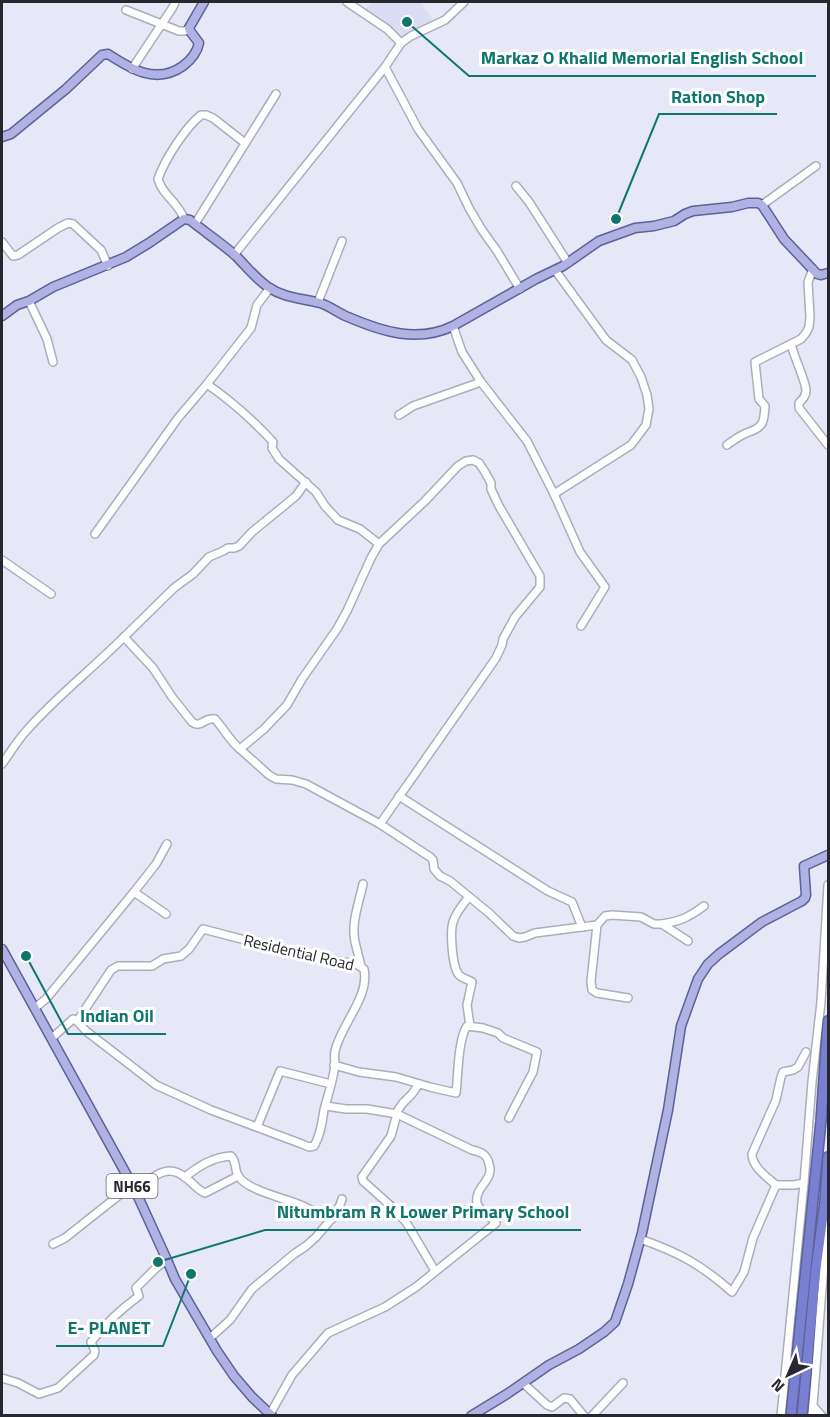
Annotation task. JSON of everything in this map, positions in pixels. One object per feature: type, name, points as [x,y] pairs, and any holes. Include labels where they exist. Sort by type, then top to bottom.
[{"type":"highway","points":[[791,1416],[821,1121],[828,1021]]},
{"type":"highway","points":[[802,1416],[828,1157]]},
{"type":"main road","points":[[2,137],[10,134],[44,107],[102,55],[108,54],[121,64],[152,75],[172,73],[185,65],[198,49],[199,43],[189,28],[204,2]]},
{"type":"main road","points":[[2,315],[53,287],[126,257],[184,219],[190,220],[234,255],[270,288],[284,295],[318,302],[382,330],[409,335],[440,332],[453,326],[555,270],[599,241],[635,228],[674,221],[693,211],[758,202],[784,239],[817,274],[828,273]]},
{"type":"main road","points":[[471,1416],[549,1365],[579,1349],[615,1322],[640,1239],[668,1110],[681,1026],[698,979],[713,959],[762,922],[802,901],[806,895],[804,866],[828,855]]},
{"type":"main road","name":"NH66","points":[[2,952],[52,1038],[133,1188],[174,1279],[234,1376],[270,1415]]},
{"type":"street","points":[[132,69],[175,2]]},
{"type":"street","points":[[347,2],[387,29],[401,43]]},
{"type":"street","points":[[234,255],[385,67],[401,43],[445,20],[464,2]]},
{"type":"street","points":[[126,10],[179,31],[189,28]]},
{"type":"street","points":[[385,67],[418,129],[457,183],[477,222],[520,289]]},
{"type":"street","points":[[195,224],[276,94]]},
{"type":"street","points":[[184,219],[179,208],[162,189],[158,179],[178,143],[197,118],[209,109]]},
{"type":"street","points":[[197,118],[206,115],[213,118],[245,143]]},
{"type":"street","points":[[762,205],[816,166]]},
{"type":"street","points":[[516,186],[568,262]]},
{"type":"street","points":[[2,242],[13,256],[18,255],[58,228],[68,223],[73,224],[101,250],[108,266]]},
{"type":"street","points":[[318,302],[342,241]]},
{"type":"street","points":[[727,445],[737,437],[756,430],[765,418],[765,406],[759,399],[755,362],[801,339],[806,333],[810,317],[808,282],[813,269]]},
{"type":"street","points":[[554,494],[631,445],[646,425],[649,410],[641,377],[632,360],[606,340],[555,270]]},
{"type":"street","points":[[95,534],[178,418],[251,328],[257,305],[270,288]]},
{"type":"street","points":[[29,301],[47,339],[53,362]]},
{"type":"street","points":[[453,326],[462,352],[481,382],[527,441],[554,494],[579,552],[605,587],[581,626]]},
{"type":"street","points":[[791,344],[806,389],[799,408],[828,445]]},
{"type":"street","points":[[399,415],[413,406],[481,382]]},
{"type":"street","points":[[207,384],[226,397],[262,430],[273,442],[273,452],[316,492],[338,520],[360,529],[379,544]]},
{"type":"street","points":[[240,749],[264,729],[287,705],[342,620],[379,544],[458,466],[466,461],[473,460],[479,463],[491,483],[491,489],[499,506],[540,576],[540,587],[515,616],[496,658],[380,824]]},
{"type":"street","points":[[2,764],[27,730],[76,680],[95,666],[174,588],[193,574],[209,557],[228,548],[239,546],[252,532],[296,496],[306,482]]},
{"type":"street","points":[[2,560],[51,594]]},
{"type":"street","points":[[124,637],[153,668],[175,703],[195,725],[207,719],[215,719],[234,744],[268,775],[276,779],[306,784],[380,824],[430,857],[436,872],[489,913],[513,936],[519,938],[535,933],[597,925]]},
{"type":"street","points":[[399,796],[548,891],[572,902],[582,927]]},
{"type":"street","points":[[35,1008],[46,999],[134,892],[156,864],[167,844]]},
{"type":"street","points":[[363,884],[355,914],[354,929],[355,942],[365,968]]},
{"type":"street","points":[[781,1416],[821,1002],[828,885]]},
{"type":"street","points":[[134,892],[166,914]]},
{"type":"street","points":[[469,897],[454,920],[452,928],[453,953],[457,970],[460,976],[472,982],[467,1005],[470,1026]]},
{"type":"street","points":[[628,998],[597,993],[592,990],[597,925],[605,916],[612,915],[641,917],[654,924],[680,921],[704,906]]},
{"type":"street","points":[[662,924],[687,940]]},
{"type":"street","name":"Residential Road","points":[[77,1021],[111,970],[118,966],[152,966],[163,958],[181,956],[203,929],[306,956],[349,962],[365,968],[364,988],[335,1052],[332,1084],[315,1146],[309,1147],[257,1127]]},
{"type":"street","points":[[52,1038],[74,1019],[86,1031],[156,1085],[211,1110],[257,1127],[280,1071],[332,1084]]},
{"type":"street","points":[[334,1065],[359,1072],[396,1077],[456,1093],[466,1026],[498,1033],[503,1038],[537,1052]]},
{"type":"street","points":[[509,1118],[533,1072],[537,1052],[542,1045]]},
{"type":"street","points":[[804,1183],[776,1185],[751,1158],[776,1100],[783,1072],[798,1067],[806,1052]]},
{"type":"street","points":[[418,1084],[397,1114],[391,1136],[362,1177],[363,1181],[406,1222],[435,1271]]},
{"type":"street","points":[[270,1415],[292,1375],[328,1333],[385,1307],[416,1287],[496,1223],[478,1206],[477,1201],[478,1194],[491,1171],[486,1156],[397,1114],[326,1106]]},
{"type":"street","points":[[185,1177],[205,1163],[229,1156],[235,1159],[238,1176],[245,1183],[332,1219]]},
{"type":"street","points":[[53,1244],[133,1188],[162,1172],[170,1170],[177,1172],[205,1193],[238,1176]]},
{"type":"street","points":[[640,1239],[663,1247],[700,1265],[732,1292],[744,1272],[753,1238],[776,1185]]},
{"type":"street","points":[[210,1338],[230,1320],[252,1289],[306,1246],[332,1219],[342,1199]]},
{"type":"street","points":[[812,1416],[828,1223]]},
{"type":"street","points":[[2,1378],[39,1394],[58,1388],[94,1355],[95,1351],[91,1342],[103,1327],[139,1296],[136,1288],[167,1260]]},
{"type":"street","points":[[523,1383],[552,1407],[564,1398],[570,1399],[584,1416]]},
{"type":"street","points":[[592,1416],[623,1383]]},
{"type":"street","points":[[813,1406],[822,1416]]},
{"type":"shaded area","points":[[373,2],[420,2],[436,24],[401,38],[364,10]]},
{"type":"place","name":"Markaz O Khalid Memorial English School","points":[[407,22]]},
{"type":"place","name":"Ration Shop","points":[[616,219]]},
{"type":"place","name":"Indian Oil","points":[[26,956]]},
{"type":"place","name":"Nitumbram R K Lower Primary School","points":[[158,1262]]},
{"type":"place","name":"E- PLANET","points":[[191,1274]]}]
